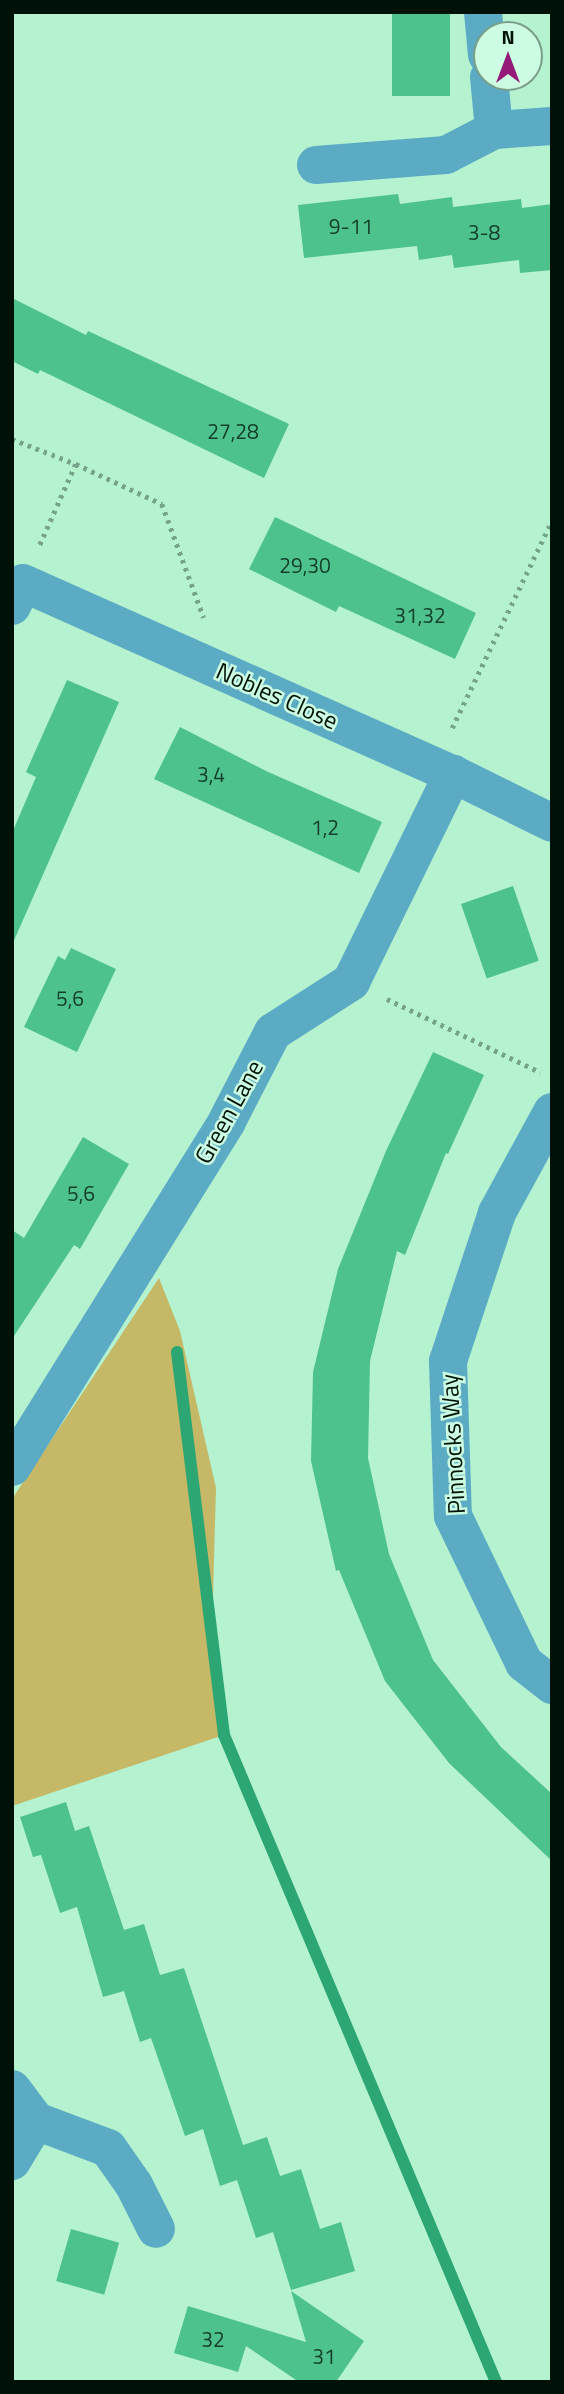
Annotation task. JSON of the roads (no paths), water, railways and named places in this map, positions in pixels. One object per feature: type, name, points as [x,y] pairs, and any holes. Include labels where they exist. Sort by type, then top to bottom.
[{"type":"street","points":[[490,91],[494,130]]},
{"type":"street","points":[[316,165],[446,155],[494,130],[552,126]]},
{"type":"street","name":"Nobles Close","points":[[18,595],[453,774],[552,823]]},
{"type":"street","name":"Green Lane","points":[[12,1467],[227,1121],[273,1032],[351,982],[453,774]]},
{"type":"street","name":"Pinnocks Way","points":[[552,1112],[497,1213],[448,1362],[453,1516],[524,1662],[552,1685]]},
{"type":"street","points":[[12,2090],[36,2120],[108,2148],[134,2185],[156,2230]]},
{"type":"street","points":[[12,2161],[36,2120]]},
{"type":"waterway","points":[[177,1352],[224,1735],[496,2382]]}]
